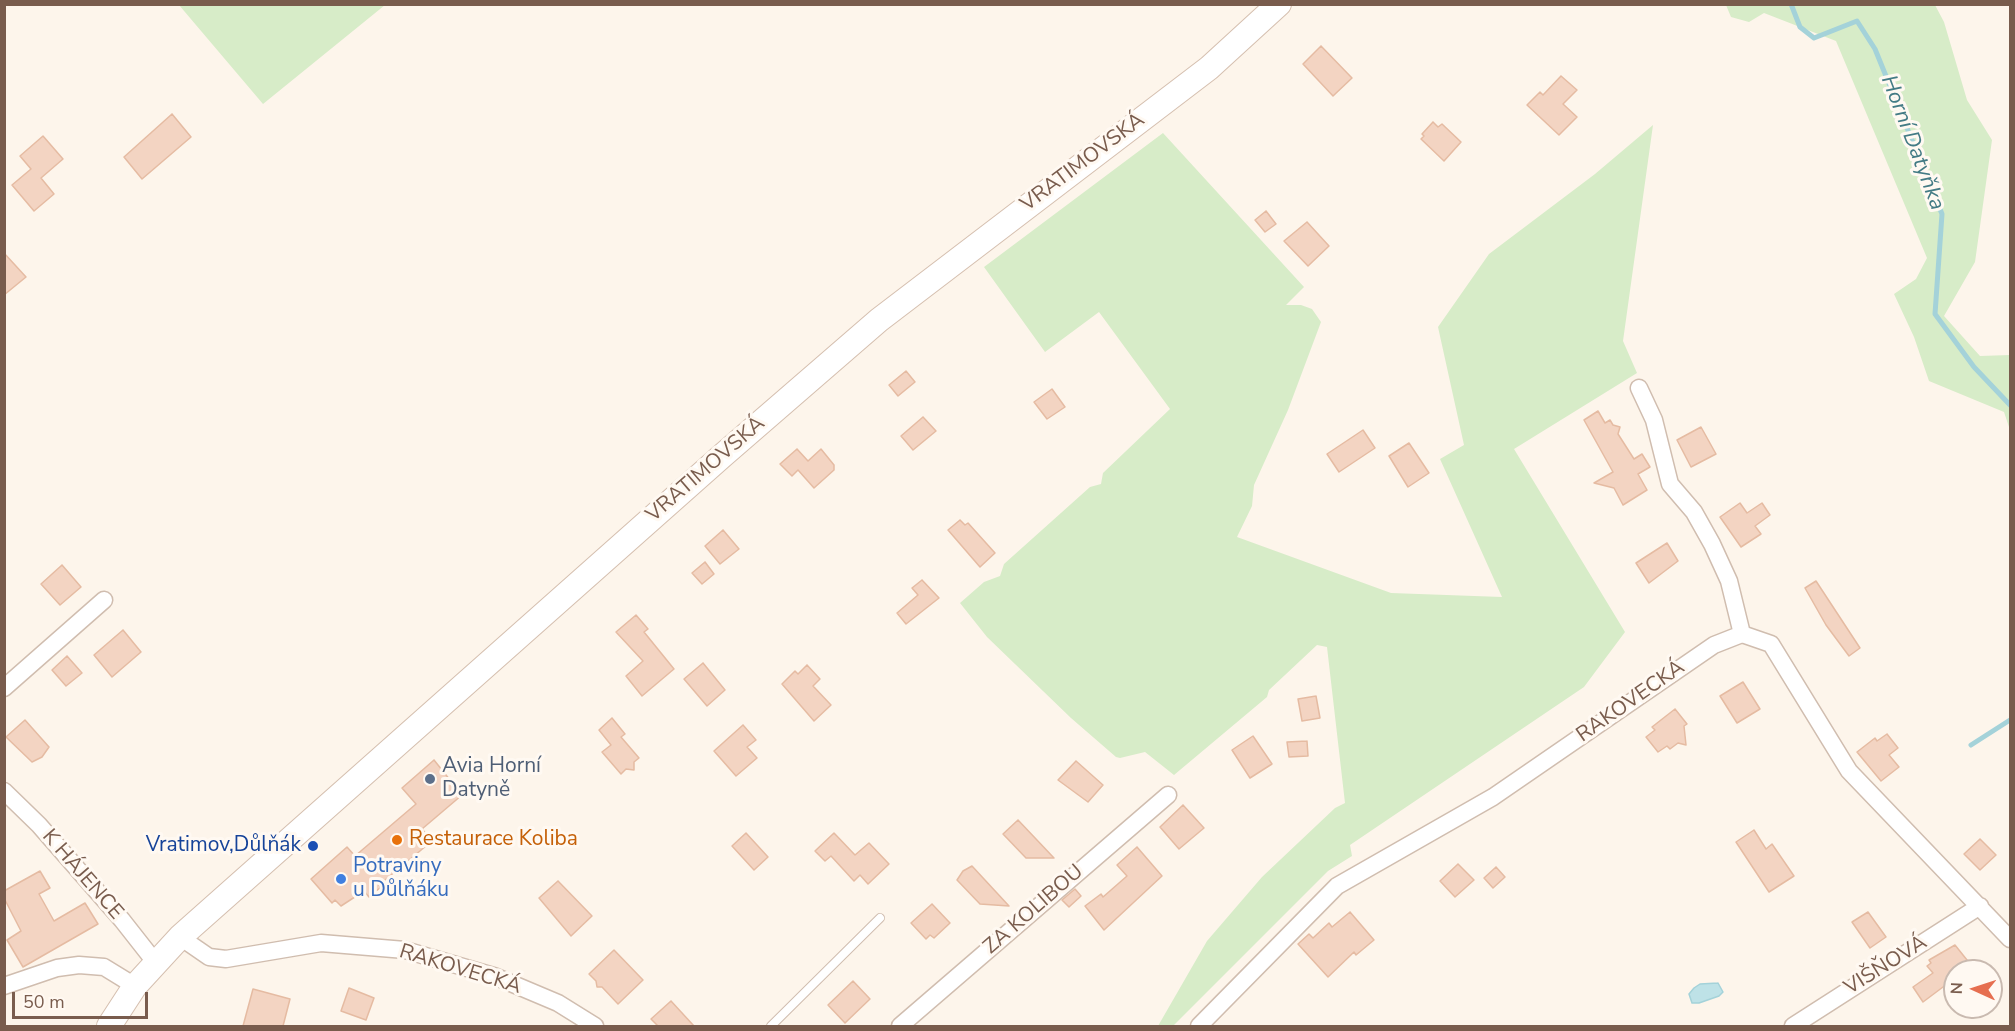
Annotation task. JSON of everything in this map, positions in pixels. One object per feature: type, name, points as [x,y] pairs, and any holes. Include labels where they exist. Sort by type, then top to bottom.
[{"type":"main road","name":"VRATIMOVSKÁ","points":[[109,1026],[135,986],[180,937],[575,585],[871,328],[969,250],[1209,68],[1279,4]]},
{"type":"street","points":[[1639,388],[1654,420],[1670,484],[1694,512],[1712,544],[1729,581],[1742,634],[1771,644],[1849,771],[2010,939]]},
{"type":"street","points":[[4,688],[104,600]]},
{"type":"street","name":"RAKOVECKÁ","points":[[1199,1026],[1337,886],[1493,797],[1714,645],[1742,634]]},
{"type":"street","name":"K HÁJENCE","points":[[4,791],[39,825],[115,911],[155,962]]},
{"type":"street","name":"ZA KOLIBOU","points":[[900,1026],[1168,795]]},
{"type":"street","name":"VIŠŇOVÁ","points":[[1792,1026],[1980,906]]},
{"type":"street","name":"RAKOVECKÁ","points":[[180,937],[209,957],[226,959],[321,943],[405,950],[494,976],[558,1003],[595,1026]]},
{"type":"street","points":[[4,986],[57,968],[79,965],[104,967],[135,986]]},
{"type":"lane","points":[[771,1026],[880,918]]},
{"type":"green space","points":[[179,5],[385,5],[263,104]]},
{"type":"green space","points":[[1726,5],[1935,5],[1944,22],[1967,100],[1992,140],[1975,262],[1944,316],[1980,356],[2010,355],[2010,430],[2004,412],[1929,381],[1914,337],[1894,294],[1916,279],[1927,258],[1836,41],[1764,13],[1749,22],[1731,17]]},
{"type":"green space","points":[[1653,125],[1623,341],[1637,373],[1514,449],[1625,632],[1584,687],[1350,845],[1352,856],[1328,871],[1173,1026],[1158,1026],[1207,941],[1262,877],[1335,808],[1345,803],[1327,647],[1317,645],[1269,690],[1267,697],[1174,775],[1145,752],[1116,757],[1071,718],[987,637],[960,603],[984,582],[1000,576],[1004,564],[1090,487],[1101,484],[1103,473],[1170,409],[1099,312],[1045,352],[984,267],[1163,133],[1304,287],[1286,305],[1301,305],[1312,309],[1321,322],[1288,410],[1254,485],[1252,506],[1237,537],[1391,593],[1502,597],[1440,459],[1464,445],[1438,327],[1489,254],[1595,174]]},
{"type":"water","points":[[1718,983],[1723,992],[1719,996],[1692,1003],[1689,994],[1694,988],[1700,984]]},
{"type":"building","points":[[1321,46],[1352,78],[1333,96],[1303,64]]},
{"type":"building","points":[[1561,76],[1577,90],[1563,104],[1577,117],[1559,135],[1527,105],[1540,92],[1543,95]]},
{"type":"building","points":[[172,114],[191,137],[142,179],[124,157]]},
{"type":"building","points":[[1433,122],[1438,127],[1442,124],[1461,142],[1444,161],[1421,139],[1424,136],[1422,134]]},
{"type":"building","points":[[43,136],[63,159],[41,178],[54,194],[34,211],[12,185],[31,169],[20,156]]},
{"type":"building","points":[[1266,211],[1276,224],[1265,232],[1255,220]]},
{"type":"building","points":[[1307,222],[1329,246],[1308,266],[1284,241]]},
{"type":"building","points":[[4,253],[26,277],[4,295]]},
{"type":"building","points":[[906,371],[915,382],[898,396],[889,385]]},
{"type":"building","points":[[1052,389],[1065,407],[1047,419],[1034,402]]},
{"type":"building","points":[[1598,411],[1605,423],[1610,420],[1613,425],[1620,427],[1618,434],[1634,459],[1642,454],[1650,467],[1638,474],[1647,490],[1623,505],[1614,488],[1594,483],[1613,472],[1584,420]]},
{"type":"building","points":[[923,417],[936,431],[913,450],[901,436]]},
{"type":"building","points":[[1701,427],[1716,454],[1691,467],[1677,440]]},
{"type":"building","points":[[1363,430],[1375,448],[1339,472],[1327,454]]},
{"type":"building","points":[[1409,443],[1429,473],[1408,487],[1389,456]]},
{"type":"building","points":[[797,449],[808,461],[821,449],[834,465],[834,470],[814,488],[798,470],[792,476],[780,464]]},
{"type":"building","points":[[1740,503],[1747,513],[1762,503],[1770,515],[1755,526],[1761,534],[1741,547],[1720,517]]},
{"type":"building","points":[[960,520],[965,525],[968,523],[995,553],[980,567],[948,530]]},
{"type":"building","points":[[723,530],[739,549],[720,564],[705,546]]},
{"type":"building","points":[[1667,543],[1678,561],[1649,583],[1636,563]]},
{"type":"building","points":[[705,562],[714,574],[702,584],[692,573]]},
{"type":"building","points":[[62,565],[81,587],[60,605],[41,584]]},
{"type":"building","points":[[922,580],[939,598],[906,624],[897,613],[918,595],[912,588]]},
{"type":"building","points":[[1816,581],[1860,648],[1849,656],[1826,625],[1805,588]]},
{"type":"building","points":[[636,615],[648,629],[644,632],[674,669],[642,696],[626,676],[643,661],[616,632]]},
{"type":"building","points":[[123,630],[141,652],[112,677],[94,655]]},
{"type":"building","points":[[67,656],[82,673],[66,686],[52,670]]},
{"type":"building","points":[[703,663],[725,690],[707,706],[684,679]]},
{"type":"building","points":[[807,665],[820,679],[813,686],[831,705],[814,721],[782,684],[795,671],[798,674]]},
{"type":"building","points":[[1743,682],[1760,709],[1737,723],[1720,696]]},
{"type":"building","points":[[1316,696],[1320,718],[1302,721],[1298,699]]},
{"type":"building","points":[[1675,709],[1687,724],[1684,726],[1686,745],[1678,743],[1670,749],[1667,746],[1658,752],[1646,737],[1655,730],[1652,727]]},
{"type":"building","points":[[612,718],[625,734],[621,737],[639,758],[634,762],[634,770],[626,769],[621,774],[602,752],[611,745],[599,730]]},
{"type":"building","points":[[25,720],[49,747],[42,757],[32,762],[6,737]]},
{"type":"building","points":[[743,725],[756,740],[747,747],[757,758],[736,776],[714,751]]},
{"type":"building","points":[[1887,734],[1898,748],[1889,755],[1899,767],[1881,781],[1857,752],[1875,738],[1877,741]]},
{"type":"building","points":[[1253,736],[1272,764],[1250,778],[1232,750]]},
{"type":"building","points":[[1307,741],[1308,756],[1289,757],[1287,742]]},
{"type":"building","points":[[434,760],[462,795],[422,829],[432,841],[379,885],[381,887],[369,897],[364,891],[341,906],[335,900],[332,903],[311,879],[347,847],[355,856],[416,804],[402,788]]},
{"type":"building","points":[[1076,761],[1103,785],[1088,802],[1058,780]]},
{"type":"building","points":[[1183,805],[1204,828],[1179,849],[1160,827]]},
{"type":"building","points":[[1018,820],[1054,858],[1026,858],[1003,834]]},
{"type":"building","points":[[1754,830],[1766,849],[1772,844],[1794,876],[1769,892],[1736,842]]},
{"type":"building","points":[[746,833],[768,857],[754,870],[732,846]]},
{"type":"building","points":[[834,833],[855,855],[869,843],[889,864],[868,884],[860,875],[854,881],[831,856],[825,861],[815,851]]},
{"type":"building","points":[[1980,839],[1996,855],[1980,870],[1964,854]]},
{"type":"building","points":[[1137,847],[1162,876],[1104,930],[1085,906],[1101,894],[1103,897],[1127,876],[1117,865]]},
{"type":"building","points":[[1458,864],[1474,880],[1455,897],[1440,881]]},
{"type":"building","points":[[972,866],[1009,906],[980,904],[957,880],[963,871]]},
{"type":"building","points":[[1496,867],[1505,877],[1493,888],[1484,878]]},
{"type":"building","points":[[40,871],[50,888],[39,894],[54,921],[85,903],[98,924],[23,967],[7,940],[21,931],[4,898],[4,891]]},
{"type":"building","points":[[558,881],[592,916],[571,936],[539,898]]},
{"type":"building","points":[[1075,889],[1081,896],[1069,907],[1062,900]]},
{"type":"building","points":[[932,904],[950,923],[934,938],[930,935],[926,939],[911,923]]},
{"type":"building","points":[[1350,912],[1374,940],[1356,955],[1354,952],[1328,977],[1298,944],[1309,934],[1313,938],[1329,923],[1332,927]]},
{"type":"building","points":[[1868,912],[1886,937],[1870,948],[1852,922]]},
{"type":"building","points":[[1955,945],[1966,959],[1943,959],[1943,987],[1923,1002],[1913,987],[1933,973],[1927,966],[1931,963],[1929,960]]},
{"type":"building","points":[[614,950],[643,980],[618,1004],[602,987],[597,987],[596,981],[589,974]]},
{"type":"building","points":[[853,981],[870,999],[845,1023],[828,1005]]},
{"type":"building","points":[[349,988],[374,998],[366,1020],[341,1011]]},
{"type":"building","points":[[253,989],[290,999],[283,1026],[243,1026]]},
{"type":"building","points":[[671,1001],[694,1026],[658,1026],[651,1019]]},
{"type":"waterway","name":"Horní Datyňka","points":[[1791,4],[1800,27],[1814,38],[1857,21],[1875,49],[1942,214],[1935,314],[1974,367],[2010,405]]},
{"type":"waterway","points":[[1971,745],[2010,720]]},
{"type":"place","name":"Avia Horní Datyně","points":[[430,779]]},
{"type":"place","name":"Restaurace Koliba","points":[[397,840]]},
{"type":"place","name":"Vratimov,Důlňák","points":[[313,846]]},
{"type":"place","name":"Potraviny u Důlňáku","points":[[341,879]]}]
